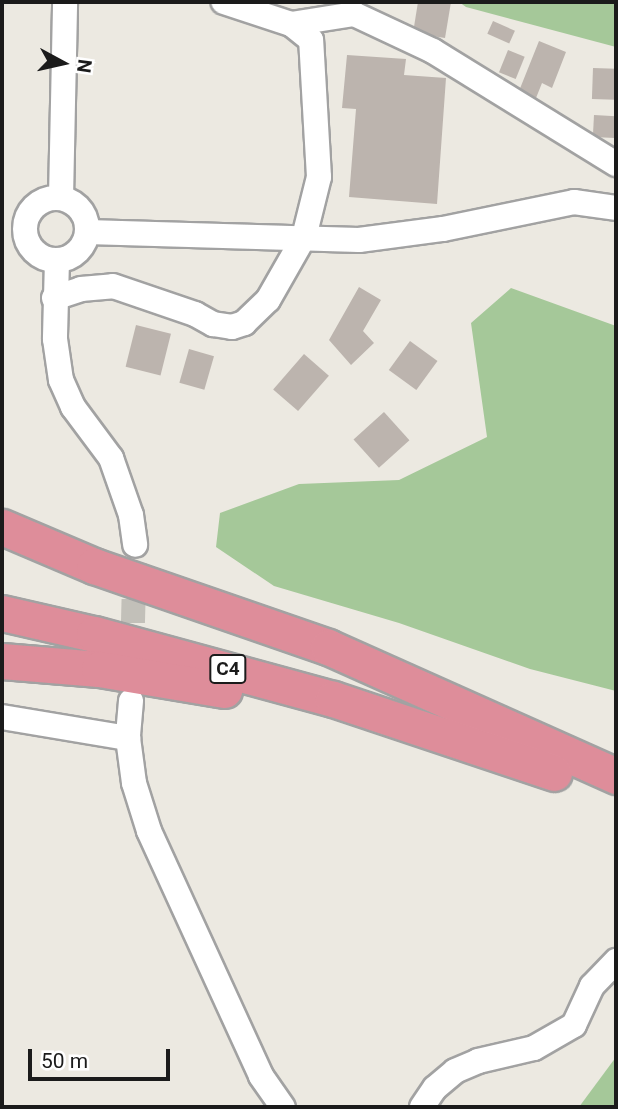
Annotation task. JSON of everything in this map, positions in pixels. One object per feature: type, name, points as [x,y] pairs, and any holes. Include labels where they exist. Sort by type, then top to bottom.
[{"type":"highway","points":[[2,527],[94,566],[328,647],[616,776]]},
{"type":"highway","name":"C4","points":[[2,613],[234,671],[451,736],[616,797]]},
{"type":"highway","points":[[2,661],[99,668],[179,681],[451,736]]},
{"type":"street","points":[[61,198],[65,2]]},
{"type":"street","points":[[54,298],[81,289],[113,286],[195,314],[213,324],[232,327],[244,323],[268,300],[304,237],[319,177],[311,40],[291,24],[224,2]]},
{"type":"street","points":[[291,24],[354,14],[433,51],[616,164]]},
{"type":"street","points":[[61,198],[79,208],[85,216],[87,232],[76,253],[57,260],[37,254],[13,231],[42,201],[61,198]]},
{"type":"street","points":[[87,232],[359,240],[402,235],[574,202],[616,208]]},
{"type":"street","points":[[57,260],[54,298],[55,349],[61,380],[73,407],[111,458],[131,515],[135,545]]},
{"type":"street","points":[[131,701],[128,738],[134,783],[149,831],[261,1076],[283,1107]]},
{"type":"street","points":[[2,717],[128,738]]},
{"type":"street","points":[[422,1107],[435,1088],[455,1070],[478,1061],[534,1048],[574,1025],[592,986],[616,961]]},
{"type":"green space","points":[[459,2],[616,2],[616,47],[466,7]]},
{"type":"green space","points":[[511,288],[616,326],[616,691],[530,669],[399,623],[274,586],[216,547],[220,513],[299,484],[399,480],[487,437],[471,323]]},
{"type":"green space","points":[[616,1057],[616,1107],[579,1107]]},
{"type":"building","points":[[418,2],[451,2],[445,38],[413,33]]},
{"type":"building","points":[[493,21],[515,31],[509,44],[487,34]]},
{"type":"building","points":[[539,41],[566,52],[552,88],[542,83],[536,98],[519,91]]},
{"type":"building","points":[[508,50],[525,57],[516,79],[499,72]]},
{"type":"building","points":[[347,55],[406,59],[404,75],[446,78],[437,204],[349,197],[356,109],[342,108]]},
{"type":"building","points":[[593,68],[616,69],[615,100],[592,99]]},
{"type":"building","points":[[594,115],[616,116],[615,138],[593,137]]},
{"type":"building","points":[[359,287],[381,300],[363,331],[374,343],[351,365],[329,340]]},
{"type":"building","points":[[136,325],[171,334],[161,375],[126,367]]},
{"type":"building","points":[[410,341],[438,361],[416,390],[389,370]]},
{"type":"building","points":[[189,349],[214,356],[204,390],[179,383]]},
{"type":"building","points":[[304,354],[329,376],[298,411],[273,389]]},
{"type":"building","points":[[384,412],[409,440],[379,468],[354,439]]},
{"type":"tunnel","points":[[132,659],[135,545]]}]
